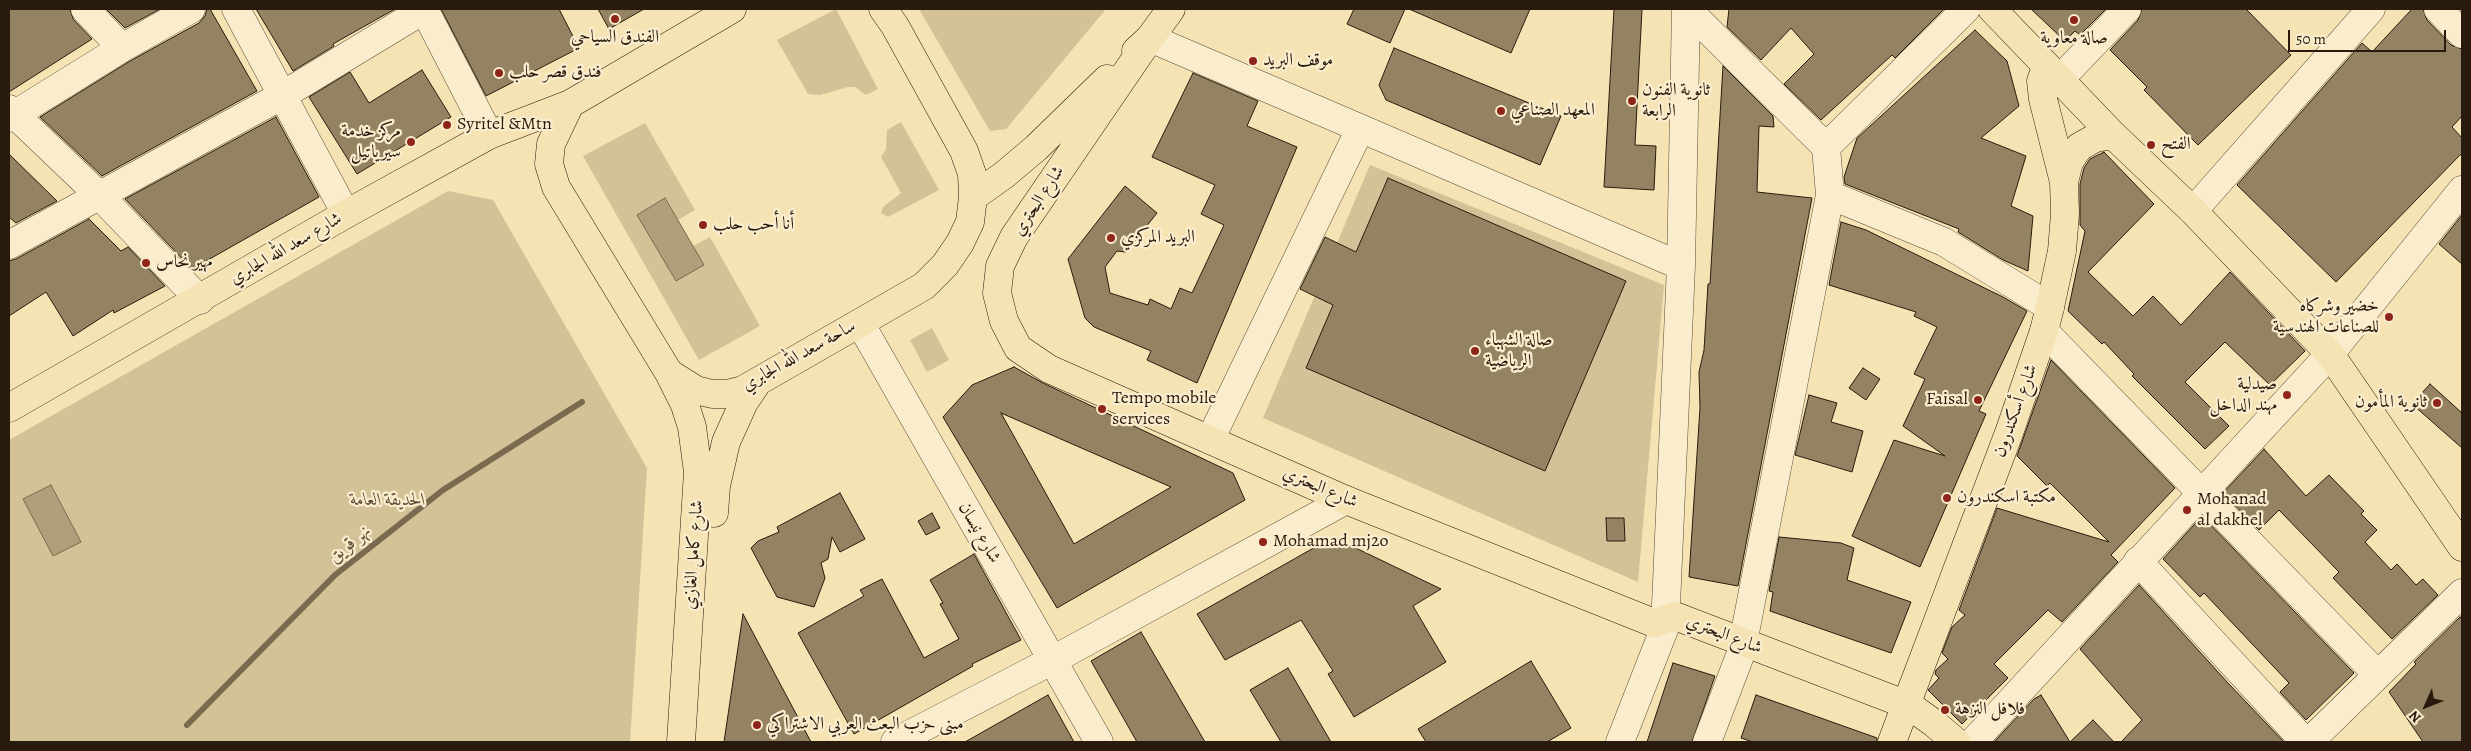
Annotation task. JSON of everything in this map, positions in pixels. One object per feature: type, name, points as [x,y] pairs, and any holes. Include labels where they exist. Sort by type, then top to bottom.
[{"type":"main road","points":[[570,104],[690,19],[732,9]]},
{"type":"main road","name":"ساحة سعد الله الجابري","points":[[570,104],[551,144],[549,164],[556,187],[669,373],[696,390],[712,394],[727,394],[742,390],[924,286],[945,265],[960,243],[970,222],[973,197],[972,174],[964,151],[895,26],[883,9]]},
{"type":"main road","points":[[973,197],[1004,175],[1036,148],[1150,38],[1171,9]]},
{"type":"main road","points":[[1992,9],[2113,136],[2192,211],[2330,354],[2462,547]]},
{"type":"main road","name":"شارع البحتري","points":[[1150,38],[1014,237],[1000,266],[997,293],[1004,322],[1018,348],[1049,369],[1346,500],[1660,621],[1674,616],[1906,705],[1935,724],[1956,742]]},
{"type":"main road","name":"شارع أسكندرون","points":[[1892,742],[2009,433],[2047,319],[2062,251],[2064,182],[2043,99],[2042,81],[2053,74]]},
{"type":"main road","name":"شارع سعد الله الجابري","points":[[13,399],[200,300],[346,214],[489,135],[570,104]]},
{"type":"main road","points":[[2064,182],[2069,162],[2079,147],[2095,138],[2113,136]]},
{"type":"main road","name":"شارع كامل الغازي","points":[[669,373],[685,405],[692,427],[698,472],[681,742]]},
{"type":"main road","name":"شارع كامل الغازي","points":[[697,742],[716,486],[726,442],[744,402],[757,383]]},
{"type":"street","points":[[85,9],[122,48]]},
{"type":"street","points":[[191,9],[11,114],[100,196],[200,300]]},
{"type":"street","points":[[236,9],[346,214]]},
{"type":"street","points":[[9,246],[283,95],[424,9],[489,135]]},
{"type":"street","points":[[1686,9],[1826,147],[1830,195],[1741,653],[1707,742]]},
{"type":"street","points":[[1605,742],[1660,621],[1681,266],[1686,9]]},
{"type":"street","points":[[1826,147],[1966,9]]},
{"type":"street","points":[[2053,74],[2127,9]]},
{"type":"street","points":[[2192,211],[2371,9]]},
{"type":"street","points":[[2438,9],[2462,34]]},
{"type":"street","points":[[1150,38],[1681,266]]},
{"type":"street","points":[[1210,440],[1360,129]]},
{"type":"street","points":[[1973,742],[2138,560],[2330,354],[2462,190]]},
{"type":"street","points":[[1830,195],[1944,242],[2047,319],[2202,492],[2378,675]]},
{"type":"street","name":"شارع نيسان","points":[[860,323],[1051,661],[1099,742]]},
{"type":"street","points":[[895,742],[1051,661],[1346,500]]},
{"type":"street","points":[[2138,560],[2305,742]]},
{"type":"street","points":[[2309,742],[2462,593]]},
{"type":"street","points":[[1620,742],[1665,628],[1660,621]]},
{"type":"green space","points":[[836,9],[878,89],[866,95],[855,87],[848,87],[820,95],[808,94],[777,40]]},
{"type":"green space","points":[[919,9],[1106,9],[1006,129],[990,131]]},
{"type":"green space","points":[[901,122],[939,190],[888,217],[881,213],[883,207],[901,193],[881,157],[886,149],[887,130]]},
{"type":"green space","points":[[645,123],[695,210],[678,220],[693,246],[710,237],[760,326],[699,360],[583,156]]},
{"type":"green space","name":"صالة الشهباء الرياضية","points":[[1370,165],[1664,285],[1638,582],[1263,418]]},
{"type":"green space","name":"الحديقة العامة","points":[[448,191],[493,200],[647,468],[630,742],[9,742],[9,440]]},
{"type":"green space","points":[[932,328],[949,360],[927,372],[910,340]]},
{"type":"shaded area","points":[[665,198],[704,265],[676,281],[637,215]]},
{"type":"shaded area","points":[[51,485],[81,542],[53,556],[23,499]]},
{"type":"building","points":[[9,9],[70,9],[73,19],[92,39],[9,92]]},
{"type":"building","points":[[106,9],[160,9],[125,28]]},
{"type":"building","points":[[207,9],[210,9],[257,91],[102,176],[40,117],[130,61],[199,23],[205,16]]},
{"type":"building","points":[[256,9],[395,9],[333,44],[334,46],[293,71]]},
{"type":"building","name":"فندق قصر حلب","points":[[441,9],[559,9],[579,48],[486,96]]},
{"type":"building","name":"الفندق السياحي","points":[[598,9],[644,9],[609,29]]},
{"type":"building","points":[[1354,9],[1405,9],[1390,43],[1347,24]]},
{"type":"building","points":[[1409,9],[1530,9],[1511,53]]},
{"type":"building","points":[[1614,9],[1642,9],[1635,145],[1656,146],[1654,190],[1604,187]]},
{"type":"building","points":[[1729,9],[1944,9],[1895,58],[1892,55],[1821,120],[1784,84],[1814,54],[1791,28],[1761,60],[1727,27]]},
{"type":"building","name":"صالة معاوية","points":[[2031,9],[2106,9],[2080,35],[2075,31],[2065,41]]},
{"type":"building","points":[[2142,9],[2246,9],[2291,55],[2198,145],[2144,90],[2147,87],[2110,50],[2138,20]]},
{"type":"building","points":[[2412,9],[2423,9],[2427,20],[2451,45],[2462,49],[2462,116],[2452,127],[2462,138],[2462,153],[2336,282],[2237,185],[2362,43],[2372,52]]},
{"type":"building","points":[[1975,30],[2007,61],[2019,106],[1981,138],[2026,156],[2011,206],[2033,216],[2028,271],[2003,260],[1958,232],[1959,229],[1845,184],[1844,177],[1857,138]]},
{"type":"building","points":[[1394,48],[1561,116],[1540,165],[1386,100],[1379,85]]},
{"type":"building","points":[[1723,66],[1773,116],[1774,127],[1759,126],[1757,192],[1812,198],[1738,586],[1689,577],[1700,408],[1699,372],[1704,350],[1708,284],[1710,284]]},
{"type":"building","points":[[422,70],[451,117],[357,174],[309,97],[350,72],[369,103]]},
{"type":"building","name":"البريد المركزي","points":[[1193,73],[1258,101],[1247,126],[1297,147],[1197,383],[1147,360],[1151,351],[1094,327],[1085,318],[1068,259],[1125,186],[1157,213],[1126,252],[1117,251],[1105,267],[1110,293],[1148,305],[1150,299],[1171,309],[1180,288],[1192,293],[1224,225],[1201,214],[1215,185],[1152,157]]},
{"type":"building","points":[[276,117],[319,197],[192,269],[125,199]]},
{"type":"building","points":[[2104,152],[2154,204],[2088,272],[2133,316],[2153,296],[2181,325],[2230,272],[2305,351],[2270,385],[2225,342],[2185,382],[2229,426],[2205,449],[2132,376],[2134,374],[2104,342],[2102,344],[2068,311],[2085,231],[2080,225],[2080,184],[2084,168],[2090,159]]},
{"type":"building","points":[[9,154],[57,201],[16,223],[9,217]]},
{"type":"building","points":[[1388,178],[1626,281],[1545,471],[1306,368],[1333,305],[1300,289],[1325,237],[1356,252]]},
{"type":"building","points":[[2462,215],[2462,264],[2439,244]]},
{"type":"building","points":[[89,219],[121,251],[128,247],[165,286],[114,313],[113,310],[73,336],[46,292],[9,316],[9,261]]},
{"type":"building","points":[[1841,222],[1866,230],[2003,297],[2027,311],[1979,411],[1986,414],[1920,567],[1852,536],[1894,440],[1945,456],[1903,426],[1925,379],[1914,374],[1937,327],[1914,316],[1916,312],[1829,285]]},
{"type":"building","points":[[2051,360],[2175,488],[2111,555],[2118,562],[2062,622],[2048,610],[1994,664],[2008,678],[1962,724],[1928,690],[1939,678],[1935,674],[1936,670],[1948,659],[1942,653],[1952,627],[1965,615],[1959,610],[1997,508],[2109,542],[2050,483],[2047,486],[2017,456]]},
{"type":"building","points":[[1014,367],[1043,383],[1233,473],[1245,500],[1057,608],[943,417],[972,385]],"holes":[[[1001,413],[1171,487],[1074,544]]]},
{"type":"building","points":[[1863,368],[1880,379],[1866,400],[1849,388]]},
{"type":"building","points":[[2430,384],[2462,413],[2462,448],[2412,404]]},
{"type":"building","points":[[1809,395],[1837,403],[1831,422],[1863,431],[1852,472],[1795,455]]},
{"type":"building","points":[[2264,449],[2306,496],[2329,475],[2364,511],[2361,514],[2377,530],[2365,542],[2391,570],[2397,564],[2416,585],[2423,579],[2438,595],[2392,639],[2333,578],[2339,572],[2279,510],[2259,530],[2223,493]]},
{"type":"building","points":[[840,493],[865,539],[840,552],[832,537],[828,559],[821,563],[825,578],[814,607],[777,597],[751,548],[758,541],[779,532],[777,527]]},
{"type":"building","points":[[932,513],[940,528],[926,535],[918,521]]},
{"type":"building","points":[[2202,516],[2354,673],[2306,720],[2280,692],[2289,683],[2204,593],[2200,597],[2163,559]]},
{"type":"building","points":[[1606,518],[1624,518],[1625,541],[1607,541]]},
{"type":"building","points":[[1333,537],[1441,589],[1413,606],[1446,662],[1354,717],[1328,674],[1333,671],[1301,620],[1225,660],[1197,614]]},
{"type":"building","points":[[1779,537],[1841,543],[1854,548],[1847,580],[1911,602],[1891,653],[1770,611],[1773,592],[1769,591]]},
{"type":"building","points":[[974,554],[1021,640],[972,664],[973,666],[854,734],[798,633],[864,596],[860,590],[882,579],[924,658],[959,639],[940,604],[943,603],[930,580]]},
{"type":"building","points":[[2139,585],[2284,742],[2121,742],[2142,720],[2080,649]]},
{"type":"building","points":[[743,614],[811,742],[724,742]]},
{"type":"building","points":[[2460,617],[2462,620],[2462,742],[2423,742],[2389,692],[2416,664],[2414,662]]},
{"type":"building","points":[[1141,632],[1205,742],[1137,742],[1091,661]]},
{"type":"building","points":[[1531,661],[1571,728],[1547,742],[1426,742],[1418,729]]},
{"type":"building","points":[[1673,663],[1715,676],[1692,742],[1647,742]]},
{"type":"building","points":[[1288,668],[1331,742],[1281,742],[1250,690]]},
{"type":"building","points":[[1048,695],[1074,742],[965,742]]},
{"type":"building","points":[[1756,695],[1877,738],[1877,742],[1753,742],[1741,738]]},
{"type":"building","points":[[2041,695],[2070,742],[1994,742],[2034,699]]},
{"type":"building","points":[[2093,720],[2114,742],[2070,742]]},
{"type":"waterway","name":"نهر قويق","points":[[187,725],[335,575],[443,490],[582,402]]},
{"type":"place","name":"الفندق السياحي","points":[[615,19]]},
{"type":"place","name":"صالة معاوية","points":[[2074,20]]},
{"type":"place","name":"موقف البريد","points":[[1253,61]]},
{"type":"place","name":"فندق قصر حلب","points":[[499,73]]},
{"type":"place","name":"ثانوية الفنون الرابعة","points":[[1632,101]]},
{"type":"place","name":"المعهد الصناعي","points":[[1501,111]]},
{"type":"place","name":"Syritel &Mtn","points":[[447,125]]},
{"type":"place","name":"مركز خدمة سيرياتيل","points":[[411,142]]},
{"type":"place","name":"الفتح","points":[[2151,145]]},
{"type":"place","name":"أنا أحب حلب","points":[[703,225]]},
{"type":"place","name":"البريد المركزي","points":[[1111,238]]},
{"type":"place","name":"مهير نحاس","points":[[146,263]]},
{"type":"place","name":"خضير وشركاه للصناعات الهندسية","points":[[2389,317]]},
{"type":"place","name":"صالة الشهباء الرياضية","points":[[1475,351]]},
{"type":"place","name":"صيدلية مهند الداخل","points":[[2287,395]]},
{"type":"place","name":"Faisal","points":[[1978,400]]},
{"type":"place","name":"ثانوية المأمون","points":[[2437,403]]},
{"type":"place","name":"Tempo mobile services","points":[[1102,409]]},
{"type":"place","name":"مكتبة اسكندرون","points":[[1947,498]]},
{"type":"place","name":"Mohanad al dakhel","points":[[2187,510]]},
{"type":"place","name":"Mohamad mj2o","points":[[1263,542]]},
{"type":"place","name":"فلافل النزهة","points":[[1945,710]]},
{"type":"place","name":"مبنى حزب البعث العربي الاشتراكي","points":[[757,725]]}]
